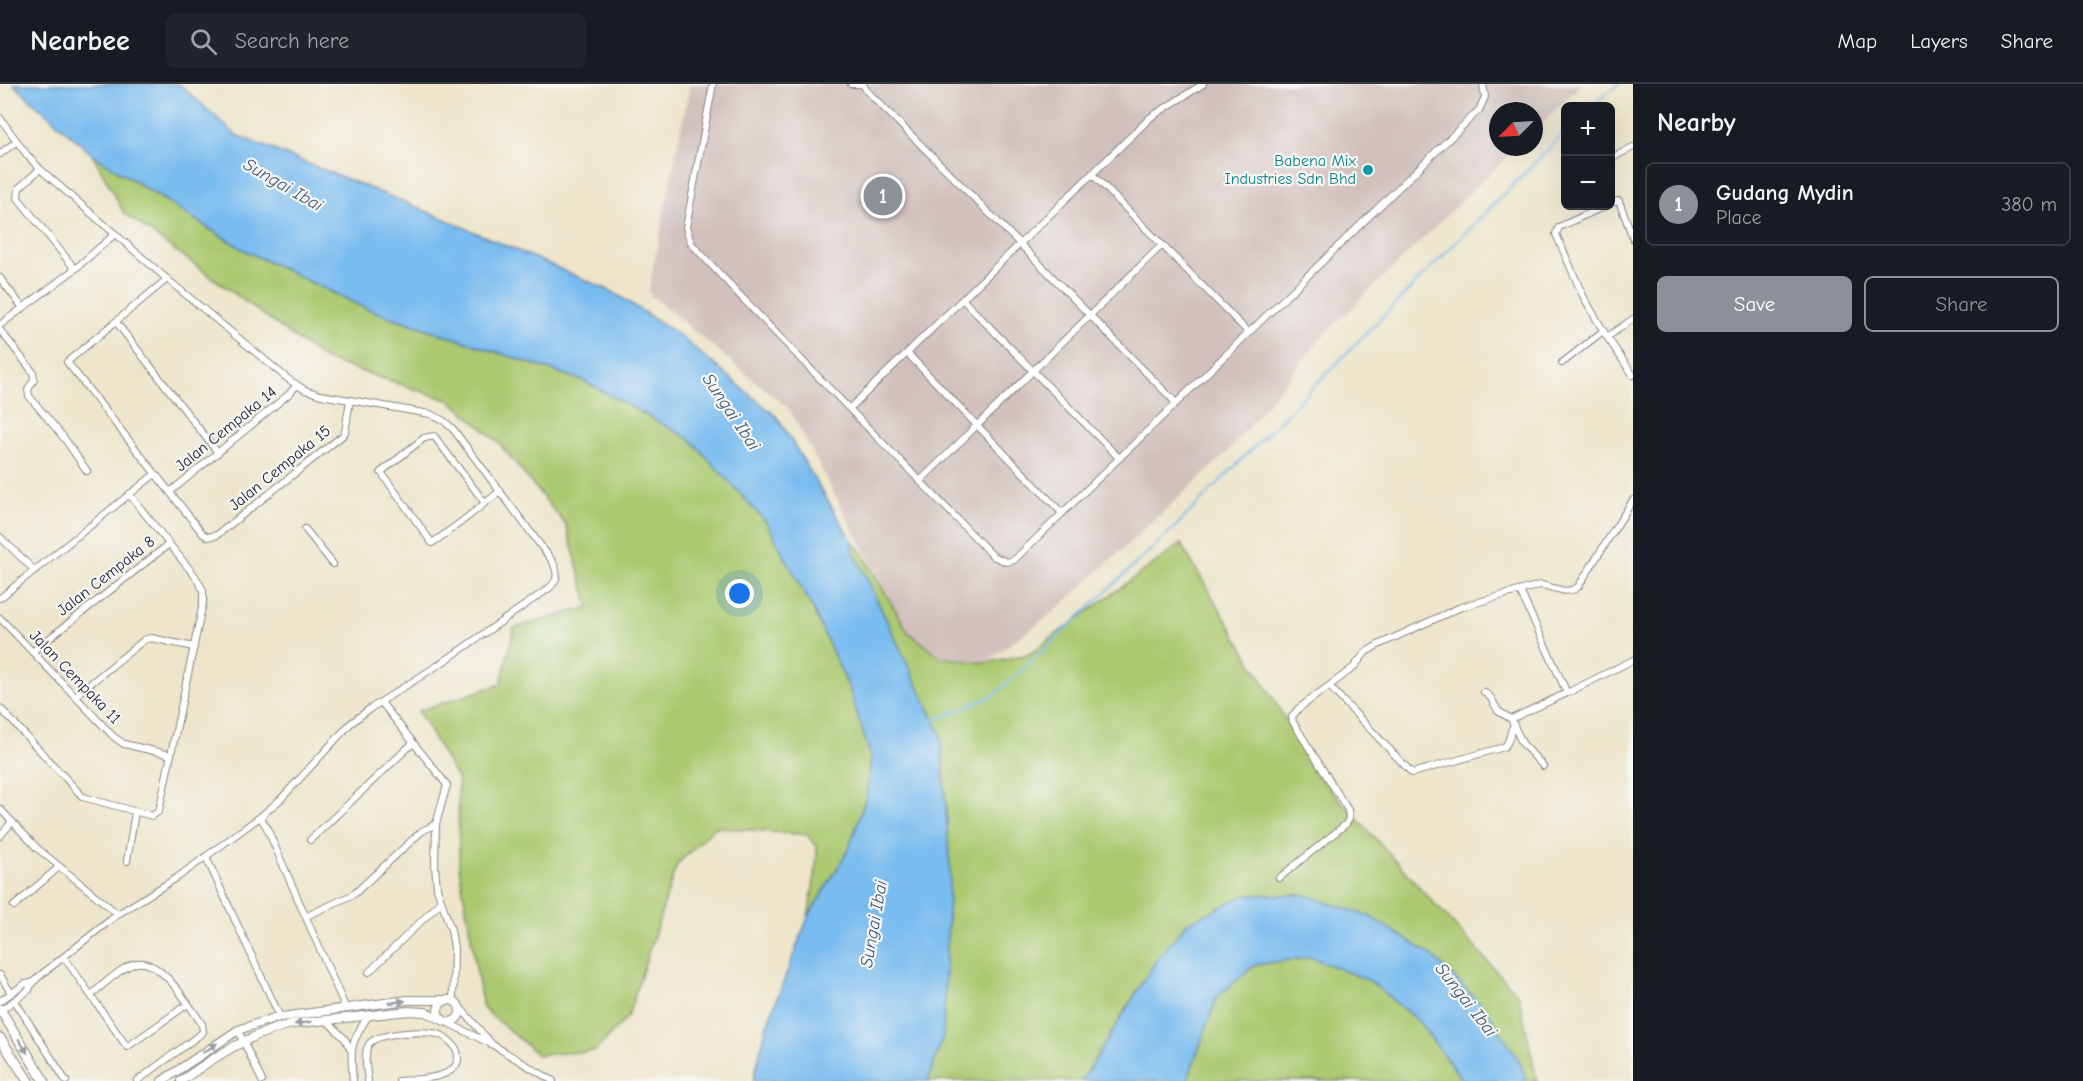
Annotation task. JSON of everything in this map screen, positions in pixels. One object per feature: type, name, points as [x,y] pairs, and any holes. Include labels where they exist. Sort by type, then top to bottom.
[{"type":"main road","points":[[0,1008],[44,1081]]},
{"type":"main road","points":[[0,1038],[28,1081]]},
{"type":"street","points":[[713,84],[686,227],[691,243],[763,321],[993,556],[1007,562],[1014,560],[1479,110],[1485,97],[1483,84]]},
{"type":"street","points":[[851,84],[863,84],[873,97],[1176,403]]},
{"type":"street","points":[[850,408],[1151,117],[1203,84]]},
{"type":"street","points":[[0,118],[22,149],[40,169],[167,279],[297,385],[321,395],[434,416],[453,429],[553,562],[557,571],[555,583],[350,724],[285,795],[260,818],[189,870],[118,914],[32,983],[29,990],[15,1001],[0,1008]]},
{"type":"street","points":[[0,154],[17,141]]},
{"type":"street","points":[[1615,157],[1633,147]]},
{"type":"street","points":[[40,169],[19,188],[18,198],[75,269]]},
{"type":"street","points":[[1092,174],[1248,332]]},
{"type":"street","points":[[1615,202],[1619,201],[1633,238]]},
{"type":"street","points":[[1596,210],[1558,227],[1556,234],[1582,296],[1633,375]]},
{"type":"street","points":[[87,471],[64,438],[29,396],[28,389],[34,380],[33,372],[1,326],[75,269],[115,234]]},
{"type":"street","points":[[921,480],[1162,245]]},
{"type":"street","points":[[0,278],[23,308]]},
{"type":"street","points":[[167,279],[66,362],[170,492]]},
{"type":"street","points":[[963,300],[1119,458]]},
{"type":"street","points":[[1562,363],[1605,334],[1633,319]]},
{"type":"street","points":[[116,322],[218,453]]},
{"type":"street","points":[[908,354],[1062,513]]},
{"type":"street","name":"Jalan Cempaka 14","points":[[170,492],[297,385]]},
{"type":"street","name":"Jalan Cempaka 15","points":[[170,492],[203,534],[208,537],[217,535],[342,436],[345,432],[350,400]]},
{"type":"street","points":[[485,503],[434,436],[424,438],[381,472],[432,543],[485,503],[500,491]]},
{"type":"street","points":[[0,598],[155,474]]},
{"type":"street","points":[[0,708],[83,797],[152,816],[161,808],[203,603],[203,590],[195,576],[129,494]]},
{"type":"street","points":[[1279,878],[1346,824],[1349,819],[1348,810],[1293,722],[1292,717],[1298,709],[1353,668],[1366,652],[1461,608],[1540,585],[1564,592],[1574,590],[1633,500]]},
{"type":"street","points":[[305,529],[333,564]]},
{"type":"street","points":[[0,537],[34,570]]},
{"type":"street","name":"Jalan Cempaka 8","points":[[32,652],[169,544]]},
{"type":"street","points":[[1520,591],[1567,693]]},
{"type":"street","name":"Jalan Cempaka 11","points":[[0,618],[119,741],[171,755]]},
{"type":"street","points":[[75,696],[144,640],[151,638],[194,647]]},
{"type":"street","points":[[1512,722],[1633,660]]},
{"type":"street","points":[[1329,686],[1412,773],[1504,747],[1508,741],[1512,722]]},
{"type":"street","points":[[1484,692],[1491,698],[1498,711],[1512,722],[1522,743],[1543,766]]},
{"type":"street","points":[[381,702],[447,786],[436,824],[435,866],[441,902],[451,930],[454,948],[454,1002],[460,1012],[457,1019],[445,1021]]},
{"type":"street","points":[[310,840],[413,743]]},
{"type":"street","points":[[0,808],[37,848],[118,914]]},
{"type":"street","points":[[127,861],[135,812]]},
{"type":"street","points":[[260,818],[266,826],[307,916],[346,1009]]},
{"type":"street","points":[[0,836],[12,822]]},
{"type":"street","points":[[307,916],[354,894],[422,831],[436,824]]},
{"type":"street","points":[[206,857],[280,1017]]},
{"type":"street","points":[[14,906],[59,867]]},
{"type":"street","points":[[369,972],[441,902]]},
{"type":"street","points":[[64,957],[127,1047],[188,1004]]},
{"type":"street","points":[[90,995],[125,969],[138,963],[144,963],[161,972],[202,1024],[203,1032],[137,1081]]},
{"type":"street","points":[[0,975],[11,993]]},
{"type":"street","points":[[0,1008],[11,993],[25,984],[32,983]]},
{"type":"street","points":[[162,1081],[238,1030],[280,1017],[407,1000],[454,1002],[494,1045]]},
{"type":"street","points":[[15,1001],[66,1081]]},
{"type":"street","points":[[445,1021],[439,1014],[439,1007],[443,1002],[454,1002]]},
{"type":"street","points":[[184,1080],[218,1055],[243,1041],[275,1028],[326,1020],[417,1011],[434,1015],[494,1045],[552,1081]]},
{"type":"street","points":[[353,1081],[351,1050],[354,1038],[369,1016]]},
{"type":"street","points":[[326,1020],[345,1039],[351,1050]]},
{"type":"street","points":[[238,1030],[261,1081]]},
{"type":"street","points":[[369,1081],[366,1052],[369,1044],[382,1036],[426,1032],[442,1035],[453,1044],[458,1053],[454,1069],[437,1077],[399,1081]]},
{"type":"shaded area","points":[[690,84],[1582,84],[1561,102],[1543,122],[1543,102],[1489,102],[1489,156],[1508,156],[1324,335],[1225,455],[1054,612],[984,663],[941,657],[908,632],[789,409],[648,293]]},
{"type":"green space","points":[[93,155],[242,249],[367,309],[584,381],[690,439],[767,523],[812,607],[849,688],[871,757],[867,794],[849,849],[808,917],[816,870],[817,846],[807,835],[716,827],[677,864],[628,1016],[595,1051],[538,1055],[483,1008],[459,867],[458,780],[418,711],[501,684],[514,628],[589,607],[566,525],[499,443],[451,401],[324,359],[124,213]]},
{"type":"green space","points":[[854,544],[860,549],[908,632],[941,657],[984,663],[1029,654],[1181,544],[1321,779],[1519,996],[1537,1081],[1527,1081],[1518,1059],[1369,916],[1306,895],[1245,895],[1157,959],[1082,1081],[928,1081],[943,1036],[950,869],[941,735],[853,550]]},
{"type":"green space","points":[[1310,957],[1370,981],[1419,1022],[1463,1081],[1187,1081],[1217,997],[1255,965]]},
{"type":"water","name":"Sungai Ibai","points":[[13,84],[179,84],[236,135],[417,207],[613,292],[676,333],[777,417],[854,544],[853,550],[941,735],[950,869],[943,1036],[928,1081],[753,1081],[767,1025],[808,917],[849,849],[867,794],[871,757],[849,688],[812,607],[767,523],[690,439],[584,381],[367,309],[242,249],[93,155]]},
{"type":"water","name":"Sungai Ibai","points":[[1245,895],[1306,895],[1369,916],[1430,954],[1487,1010],[1518,1059],[1527,1081],[1463,1081],[1419,1022],[1370,981],[1310,957],[1255,965],[1217,997],[1187,1081],[1082,1081],[1157,959],[1187,923]]},
{"type":"waterway","points":[[1596,102],[1619,84]]},
{"type":"waterway","points":[[932,721],[995,695],[1174,528],[1561,136]]},
{"type":"place","name":"Babena Mix Industries Sdn Bhd","points":[[1368,170]]},
{"type":"place","name":"Gudang Mydin","points":[[883,196]]}]
